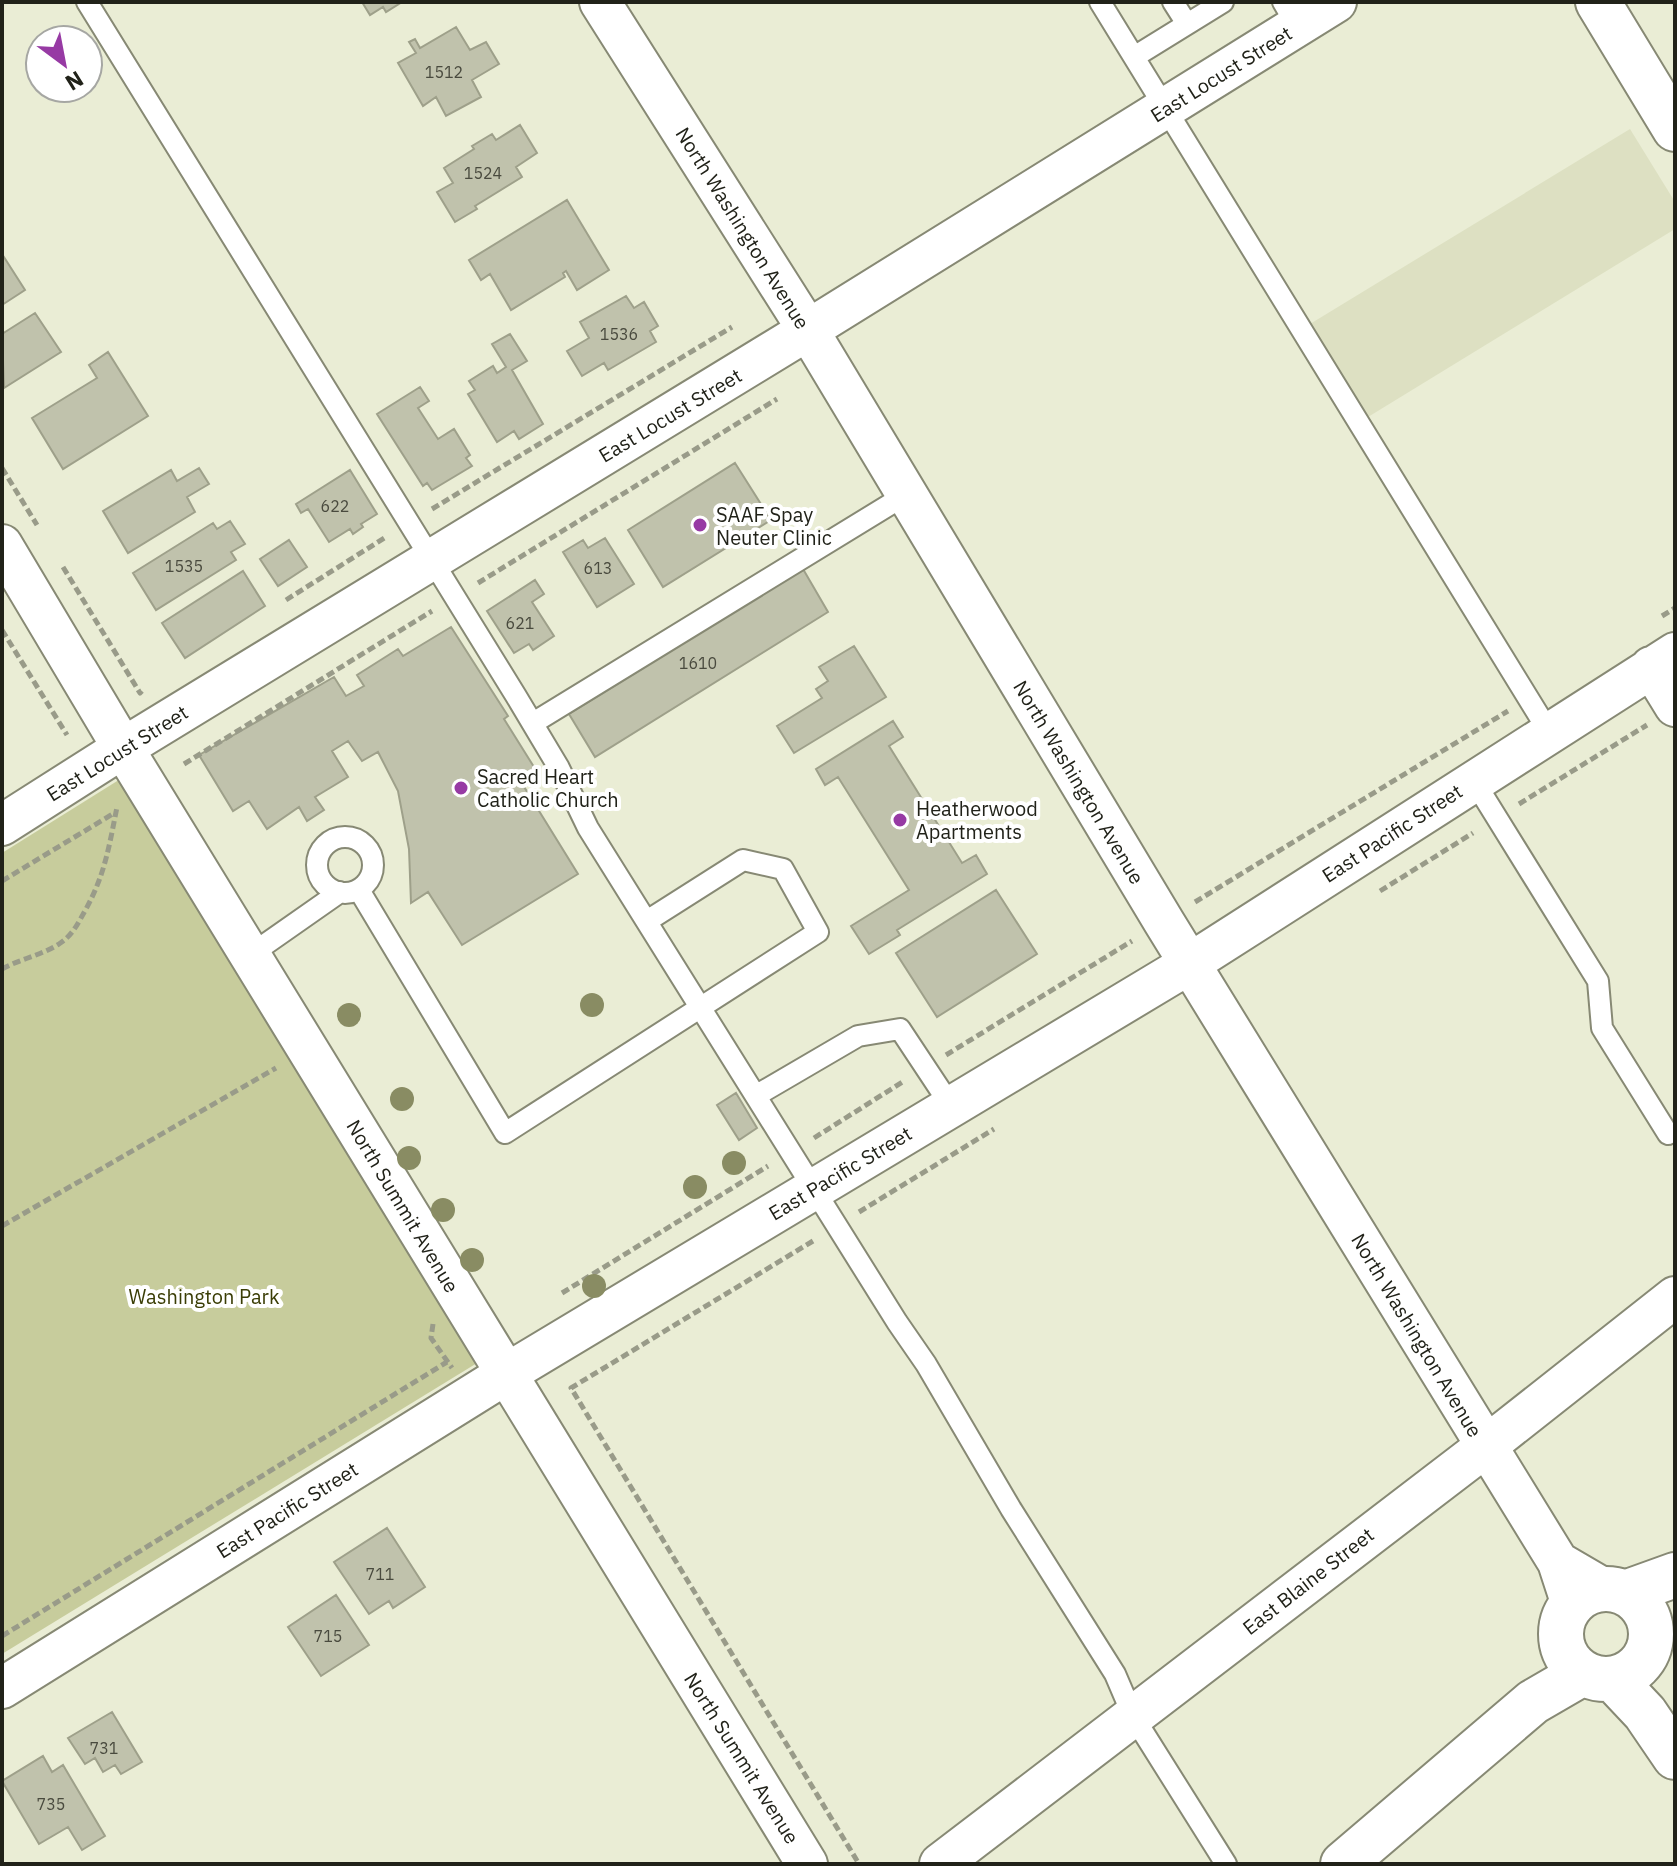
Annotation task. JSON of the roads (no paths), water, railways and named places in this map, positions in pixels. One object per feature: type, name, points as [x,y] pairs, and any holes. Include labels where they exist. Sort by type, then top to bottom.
[{"type":"street","name":"North Washington Avenue","points":[[600,2],[808,330],[1189,964],[1558,1562],[1629,1611]]},
{"type":"street","name":"East Locust Street","points":[[2,825],[1165,108],[1290,14],[1336,2]]},
{"type":"street","points":[[1598,2],[1675,129]]},
{"type":"street","name":"North Summit Avenue","points":[[2,545],[123,748],[807,1864]]},
{"type":"street","points":[[1662,715],[1663,660]]},
{"type":"street","name":"East Pacific Street","points":[[2,1688],[506,1374],[1189,964],[1663,660]]},
{"type":"street","name":"East Blaine Street","points":[[940,1864],[1485,1447],[1675,1297]]},
{"type":"street","points":[[1675,1575],[1629,1611],[1564,1619],[1562,1634],[1587,1667],[1645,1713],[1675,1757]]},
{"type":"street","points":[[1343,1864],[1533,1702],[1587,1667],[1639,1665],[1629,1611]]},
{"type":"street","points":[[1629,1611],[1645,1713]]},
{"type":"lane","points":[[87,2],[533,723],[588,828],[926,1364],[1011,1509],[1115,1674],[1133,1716],[1226,1864]]},
{"type":"lane","points":[[1100,2],[1549,732]]},
{"type":"lane","points":[[1173,2],[1187,24]]},
{"type":"lane","points":[[1134,57],[1223,2]]},
{"type":"lane","points":[[533,723],[907,494]]},
{"type":"lane","points":[[1474,781],[1598,981],[1602,1028],[1668,1134]]},
{"type":"lane","points":[[250,955],[350,891],[505,1133],[818,932],[783,869],[743,860],[647,921]]},
{"type":"lane","points":[[757,1095],[858,1036],[900,1029],[951,1106]]},
{"type":"place","name":"SAAF Spay Neuter Clinic","points":[[700,525]]},
{"type":"place","name":"Sacred Heart Catholic Church","points":[[461,788]]},
{"type":"place","name":"Heatherwood Apartments","points":[[900,820]]},
{"type":"park label","name":"Washington Park","points":[[204,1296]]}]
